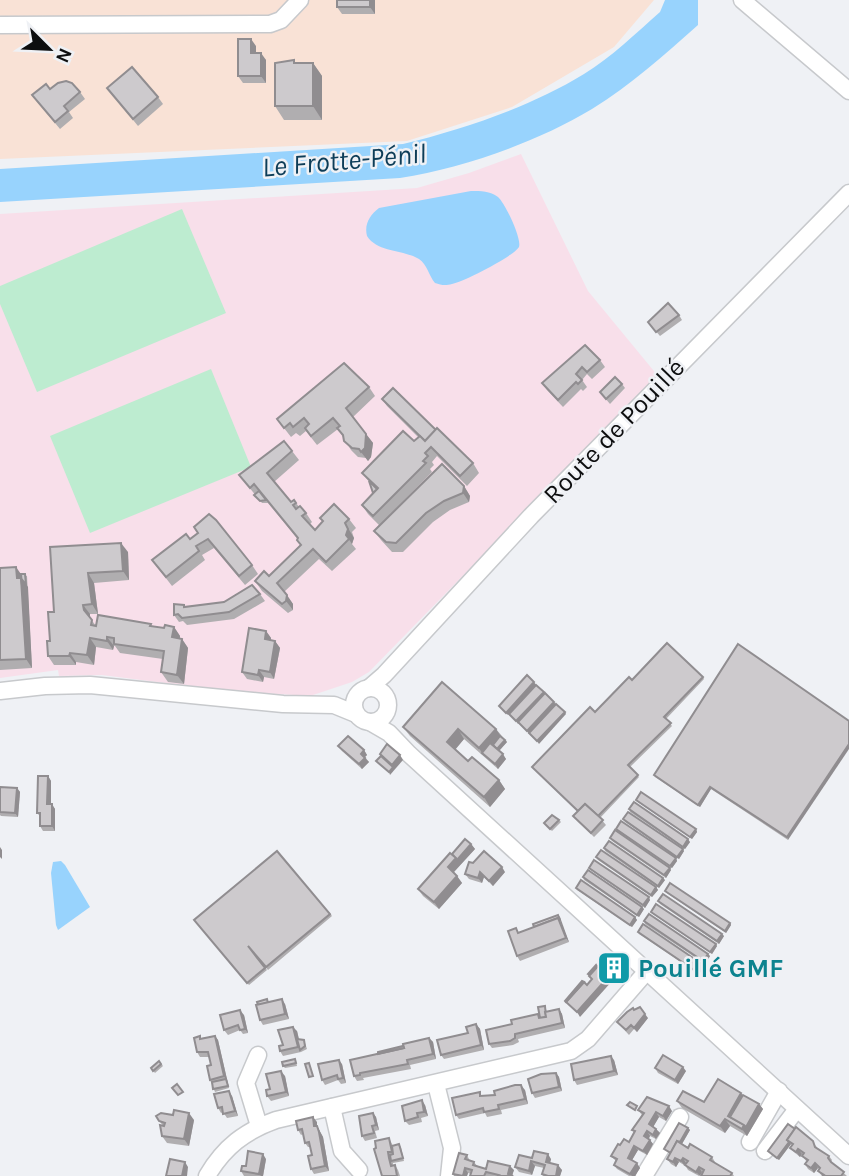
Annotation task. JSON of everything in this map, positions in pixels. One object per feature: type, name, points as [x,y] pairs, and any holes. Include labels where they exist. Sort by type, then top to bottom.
[{"type":"street","points":[[0,25],[270,24],[281,20],[300,0]]},
{"type":"street","points":[[742,0],[849,90]]},
{"type":"street","name":"Route de Pouillé","points":[[369,692],[531,516],[849,193]]},
{"type":"street","points":[[0,691],[90,685],[284,704],[334,705],[370,717]]},
{"type":"street","points":[[334,705],[369,692]]},
{"type":"street","points":[[369,692],[354,705],[389,733],[849,1156]]},
{"type":"street","points":[[369,692],[388,704],[370,717]]},
{"type":"street","points":[[207,1176],[226,1148],[259,1126],[571,1051],[588,1039],[647,971]]},
{"type":"street","points":[[258,1055],[246,1083],[259,1126]]},
{"type":"street","points":[[436,1084],[452,1149],[449,1176]]},
{"type":"street","points":[[750,1142],[779,1091]]},
{"type":"street","points":[[332,1107],[342,1151],[359,1170]]},
{"type":"street","points":[[765,1151],[797,1109]]},
{"type":"street","points":[[644,1176],[680,1117]]},
{"type":"shaded area","points":[[0,0],[654,0],[614,47],[512,107],[407,141],[0,159]]},
{"type":"shaded area","points":[[521,154],[588,291],[658,376],[369,672],[352,682],[310,696],[228,691],[102,675],[59,676],[58,670],[0,678],[0,214],[417,188]]},
{"type":"green space","points":[[182,209],[226,313],[37,392],[0,304],[0,286]]},
{"type":"green space","points":[[211,369],[251,467],[90,533],[50,436]]},
{"type":"water","name":"Le Frotte-Pénil","points":[[665,0],[698,0],[698,25],[634,80],[592,109],[548,132],[524,143],[449,168],[400,178],[0,202],[0,169],[403,144],[449,131],[519,107],[584,74],[660,12]]},
{"type":"water","points":[[471,191],[489,192],[498,197],[512,221],[519,247],[466,279],[447,285],[435,283],[419,259],[377,245],[367,236],[368,220],[379,208]]},
{"type":"water","points":[[61,861],[90,907],[58,930],[51,873],[53,862]]},
{"type":"building","points":[[337,0],[370,0],[370,7],[337,7]]},
{"type":"building","points":[[238,39],[251,39],[251,53],[261,53],[261,76],[238,76]]},
{"type":"building","points":[[294,60],[294,63],[313,63],[313,106],[275,106],[275,63]]},
{"type":"building","points":[[132,67],[158,97],[133,119],[107,88]]},
{"type":"building","points":[[66,81],[72,83],[80,92],[64,106],[68,111],[55,122],[32,95],[46,84],[50,89]]},
{"type":"building","points":[[668,303],[679,315],[656,332],[648,322]]},
{"type":"building","points":[[585,345],[600,360],[587,372],[582,367],[576,374],[582,380],[578,384],[576,382],[558,400],[542,383]]},
{"type":"building","points":[[344,363],[369,387],[346,408],[366,434],[365,448],[361,452],[344,441],[337,428],[340,426],[333,418],[311,436],[305,428],[309,424],[304,418],[293,427],[290,423],[284,428],[277,419]]},
{"type":"building","points":[[615,377],[622,384],[606,399],[600,392]]},
{"type":"building","points":[[393,388],[436,430],[425,441],[382,399]]},
{"type":"building","points":[[437,428],[473,463],[460,476],[431,447],[425,453],[428,456],[423,461],[426,463],[373,516],[362,505],[378,488],[362,473],[403,431],[414,441],[420,436],[425,441]]},
{"type":"building","points":[[284,441],[292,451],[267,473],[291,502],[294,500],[296,509],[300,506],[306,513],[302,516],[315,530],[323,521],[320,518],[334,504],[349,519],[345,523],[349,539],[326,562],[313,549],[277,583],[287,595],[282,604],[255,581],[264,571],[269,576],[301,545],[254,484],[250,488],[239,475]]},
{"type":"building","points":[[442,464],[464,486],[463,493],[426,513],[396,543],[386,542],[374,531]]},
{"type":"building","points":[[369,481],[377,489],[373,493]]},
{"type":"building","points":[[259,491],[266,500],[260,501],[254,495]]},
{"type":"building","points":[[209,514],[252,565],[239,576],[208,539],[196,546],[199,551],[166,577],[152,560],[186,534],[190,539],[198,533],[194,527]]},
{"type":"building","points":[[121,543],[123,571],[88,573],[92,604],[83,605],[84,610],[92,620],[91,625],[96,626],[98,615],[151,624],[150,626],[174,627],[172,637],[182,639],[177,675],[161,672],[164,651],[114,644],[114,638],[107,637],[107,641],[90,638],[87,655],[70,653],[69,656],[48,656],[48,612],[54,612],[50,547]]},
{"type":"building","points":[[16,567],[17,578],[21,578],[26,659],[0,660],[0,568]]},
{"type":"building","points":[[21,574],[25,574],[26,585],[21,579]]},
{"type":"building","points":[[252,585],[260,594],[229,612],[182,618],[178,614],[174,615],[174,604],[184,607],[224,602]]},
{"type":"building","points":[[249,628],[266,631],[265,639],[275,641],[270,672],[259,670],[258,675],[242,672]]},
{"type":"building","points":[[667,643],[703,677],[664,717],[671,723],[628,765],[638,775],[598,816],[585,804],[578,811],[532,767],[590,707],[595,712],[629,677],[632,680]]},
{"type":"building","points":[[738,644],[849,721],[849,744],[787,837],[710,787],[698,805],[654,775]]},
{"type":"building","points":[[527,675],[534,682],[506,713],[499,706]]},
{"type":"building","points":[[442,682],[496,729],[479,748],[458,729],[447,742],[468,761],[472,757],[499,780],[484,797],[403,727]]},
{"type":"building","points":[[536,685],[544,692],[516,721],[509,714]]},
{"type":"building","points":[[545,693],[554,702],[527,731],[518,722]]},
{"type":"building","points":[[556,704],[565,712],[537,741],[529,733]]},
{"type":"building","points":[[348,736],[364,750],[361,754],[365,758],[359,764],[338,746]]},
{"type":"building","points":[[500,736],[505,740],[497,749],[493,745]]},
{"type":"building","points":[[490,743],[503,754],[495,764],[482,753]]},
{"type":"building","points":[[387,744],[400,755],[392,765],[380,754]]},
{"type":"building","points":[[381,756],[393,767],[389,772],[376,761]]},
{"type":"building","points":[[38,776],[48,776],[47,804],[52,804],[52,826],[40,826],[40,813],[37,813]]},
{"type":"building","points":[[0,787],[17,788],[15,813],[0,812]]},
{"type":"building","points":[[641,792],[696,829],[690,837],[636,800]]},
{"type":"building","points":[[634,802],[688,839],[683,847],[629,809]]},
{"type":"building","points":[[585,804],[603,820],[591,833],[573,816]]},
{"type":"building","points":[[628,812],[683,849],[677,857],[623,819]]},
{"type":"building","points":[[552,815],[559,820],[550,829],[544,823]]},
{"type":"building","points":[[621,821],[676,858],[670,866],[616,829]]},
{"type":"building","points":[[615,830],[670,868],[664,875],[610,838]]},
{"type":"building","points":[[465,839],[471,844],[457,860],[452,854]]},
{"type":"building","points":[[609,841],[663,878],[658,886],[604,848]]},
{"type":"building","points":[[601,850],[656,887],[651,895],[596,857]]},
{"type":"building","points":[[277,851],[330,914],[266,967],[248,946],[265,968],[247,983],[194,920]]},
{"type":"building","points":[[484,851],[502,867],[489,881],[480,872],[478,878],[465,874],[469,862],[473,863]]},
{"type":"building","points":[[450,853],[456,858],[448,867],[457,876],[434,902],[418,889]]},
{"type":"building","points":[[594,860],[649,897],[643,905],[589,868]]},
{"type":"building","points":[[588,870],[642,907],[637,915],[583,877]]},
{"type":"building","points":[[581,880],[635,917],[630,925],[576,888]]},
{"type":"building","points":[[670,883],[730,923],[725,931],[665,891]]},
{"type":"building","points":[[663,894],[722,934],[717,941],[658,901]]},
{"type":"building","points":[[656,904],[716,944],[710,952],[651,912]]},
{"type":"building","points":[[649,914],[708,954],[703,961],[644,921]]},
{"type":"building","points":[[558,915],[560,920],[558,918],[534,927],[533,924]]},
{"type":"building","points":[[558,918],[566,938],[517,956],[508,931],[516,928],[518,933]]},
{"type":"building","points":[[643,924],[702,964],[697,972],[638,932]]},
{"type":"building","points":[[612,960],[622,970],[618,974],[607,966]]},
{"type":"building","points":[[599,965],[610,975],[577,1012],[566,1002],[584,982],[587,985],[592,979],[589,976]]},
{"type":"building","points":[[582,981],[584,982],[566,1002],[565,1001]]},
{"type":"building","points":[[267,999],[268,1003],[258,1005],[257,1002]]},
{"type":"building","points":[[282,999],[285,1014],[260,1020],[256,1005]]},
{"type":"building","points":[[545,1006],[546,1017],[540,1018],[538,1007]]},
{"type":"building","points":[[640,1007],[645,1014],[634,1028],[631,1025],[626,1030],[617,1022],[633,1008],[634,1010]]},
{"type":"building","points":[[559,1009],[562,1023],[515,1034],[515,1038],[510,1041],[489,1044],[486,1030],[512,1024],[511,1020],[538,1014],[539,1018],[546,1017],[545,1012]]},
{"type":"building","points":[[240,1010],[245,1029],[240,1030],[238,1025],[224,1030],[220,1015]]},
{"type":"building","points":[[476,1024],[481,1045],[441,1055],[437,1040],[468,1033],[466,1027]]},
{"type":"building","points":[[293,1027],[298,1047],[280,1051],[279,1046],[283,1045],[278,1030]]},
{"type":"building","points":[[200,1036],[200,1039],[215,1036],[224,1076],[210,1080],[208,1052],[197,1052],[194,1038]]},
{"type":"building","points":[[429,1038],[433,1054],[407,1060],[408,1064],[354,1076],[350,1060],[404,1048],[403,1044]]},
{"type":"building","points":[[297,1039],[304,1040],[305,1046],[300,1050]]},
{"type":"building","points":[[403,1046],[404,1048],[378,1054],[378,1052]]},
{"type":"building","points":[[663,1055],[683,1067],[675,1080],[655,1068]]},
{"type":"building","points":[[611,1056],[614,1071],[574,1080],[571,1064]]},
{"type":"building","points":[[295,1059],[296,1063],[283,1066],[282,1062]]},
{"type":"building","points":[[339,1060],[343,1078],[338,1079],[337,1075],[322,1080],[318,1064]]},
{"type":"building","points":[[159,1061],[161,1064],[153,1071],[151,1068]]},
{"type":"building","points":[[309,1063],[313,1076],[309,1077],[305,1064]]},
{"type":"building","points":[[281,1071],[286,1092],[267,1096],[266,1090],[270,1089],[266,1074]]},
{"type":"building","points":[[556,1073],[559,1087],[532,1093],[528,1079],[541,1074]]},
{"type":"building","points":[[226,1079],[228,1086],[213,1089],[212,1082]]},
{"type":"building","points":[[718,1079],[741,1093],[728,1116],[744,1125],[742,1129],[725,1119],[720,1126],[677,1101],[683,1091],[704,1102]]},
{"type":"building","points":[[177,1084],[183,1092],[178,1095],[172,1088]]},
{"type":"building","points":[[521,1085],[525,1099],[498,1105],[499,1109],[484,1112],[483,1108],[456,1115],[452,1098],[480,1092],[480,1096],[495,1095],[494,1091]]},
{"type":"building","points":[[229,1091],[235,1111],[223,1114],[214,1094]]},
{"type":"building","points":[[743,1095],[759,1104],[746,1127],[730,1117]]},
{"type":"building","points":[[647,1097],[669,1106],[663,1116],[656,1112],[649,1124],[656,1129],[653,1135],[647,1131],[644,1136],[650,1140],[643,1151],[634,1146],[628,1158],[637,1163],[630,1174],[614,1165],[617,1159],[611,1156],[624,1139],[629,1142],[635,1131],[632,1130],[644,1113],[638,1110]]},
{"type":"building","points":[[422,1100],[424,1112],[405,1121],[402,1106]]},
{"type":"building","points":[[630,1102],[637,1106],[635,1110],[627,1105]]},
{"type":"building","points":[[174,1110],[189,1113],[184,1139],[162,1136],[160,1125],[164,1126],[165,1123],[159,1121],[156,1116],[161,1113],[173,1115]]},
{"type":"building","points":[[373,1113],[376,1125],[372,1126],[374,1133],[362,1136],[359,1116]]},
{"type":"building","points":[[313,1117],[314,1126],[317,1126],[319,1132],[325,1166],[311,1169],[309,1142],[305,1143],[302,1129],[298,1130],[296,1121]]},
{"type":"building","points":[[679,1123],[688,1128],[671,1153],[664,1149]]},
{"type":"building","points":[[788,1124],[795,1129],[777,1158],[768,1151]]},
{"type":"building","points":[[796,1127],[844,1172],[841,1176],[823,1176],[815,1163],[811,1168],[805,1164],[808,1160],[802,1156],[804,1153],[790,1148],[793,1144],[787,1140]]},
{"type":"building","points":[[389,1138],[392,1152],[388,1152],[389,1158],[391,1166],[395,1165],[397,1176],[382,1176],[374,1149],[375,1141]]},
{"type":"building","points":[[677,1141],[688,1148],[690,1144],[732,1173],[730,1176],[701,1176],[704,1170],[699,1167],[696,1172],[685,1165],[688,1161],[683,1158],[681,1161],[675,1158],[673,1162],[667,1159]]},
{"type":"building","points":[[399,1144],[403,1158],[391,1161],[392,1146]]},
{"type":"building","points":[[248,1151],[263,1154],[259,1174],[241,1171],[242,1166],[246,1166]]},
{"type":"building","points":[[534,1151],[548,1154],[546,1162],[558,1165],[556,1176],[542,1174],[545,1165],[531,1161],[529,1171],[515,1167],[519,1155],[532,1158]]},
{"type":"building","points":[[459,1153],[467,1155],[465,1159],[474,1162],[473,1165],[486,1169],[488,1161],[510,1166],[508,1174],[513,1176],[498,1176],[486,1172],[484,1176],[470,1176],[472,1170],[465,1168],[463,1176],[453,1174]]},
{"type":"building","points":[[170,1159],[185,1162],[182,1176],[166,1176]]},
{"type":"place","name":"Pouillé GMF","points":[[614,968]]}]
